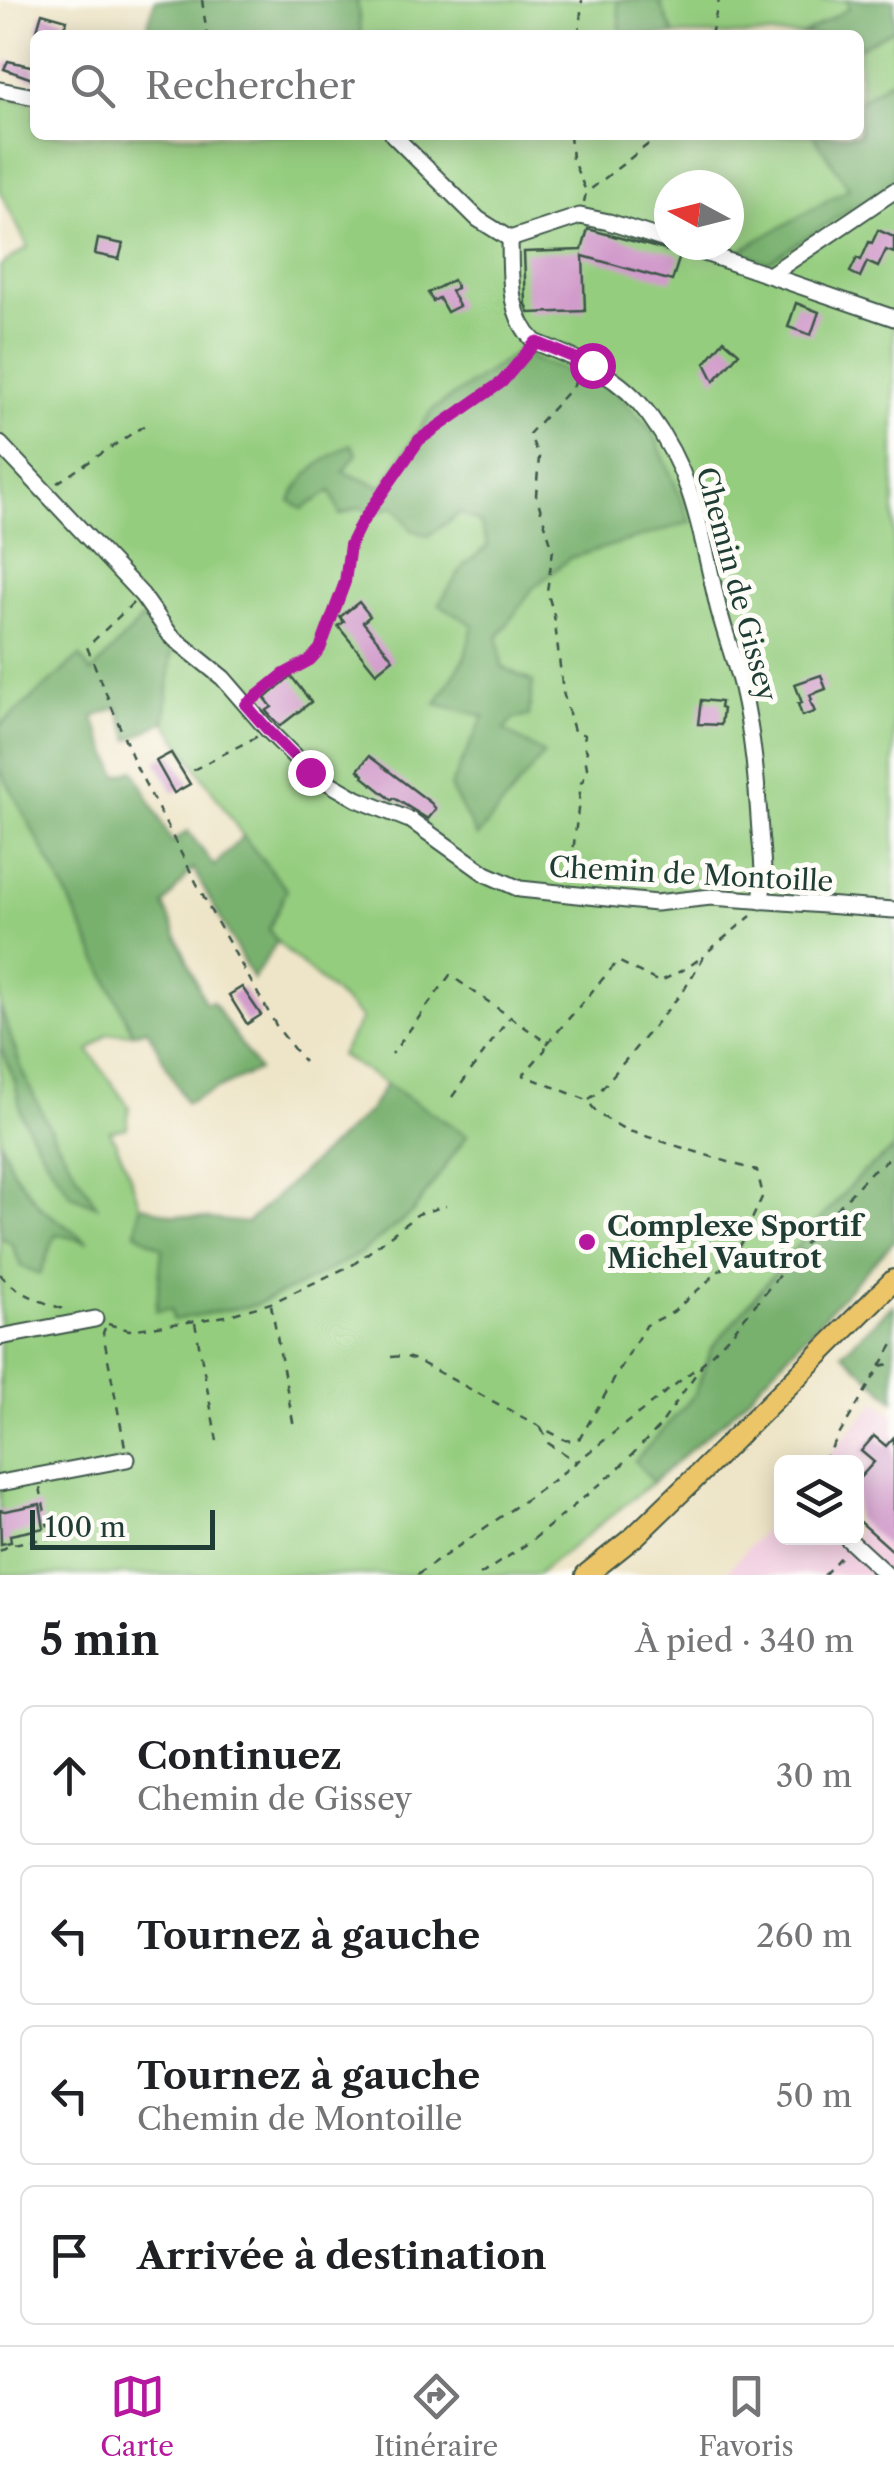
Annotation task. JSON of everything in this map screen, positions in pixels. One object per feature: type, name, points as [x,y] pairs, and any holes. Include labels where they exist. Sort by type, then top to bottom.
[{"type":"main road","points":[[586,1575],[635,1536],[894,1280]]},
{"type":"main road","points":[[568,1575],[694,1479]]},
{"type":"street","points":[[0,90],[30,95]]},
{"type":"street","points":[[398,140],[478,218],[510,240]]},
{"type":"street","points":[[772,274],[894,190]]},
{"type":"street","points":[[510,240],[580,216],[654,236]]},
{"type":"street","points":[[510,240],[512,296],[522,325],[536,342]]},
{"type":"street","points":[[728,260],[894,318]]},
{"type":"street","name":"Chemin de Gissey","points":[[536,342],[610,375],[626,388],[649,414],[684,474],[703,533],[718,607],[750,725],[763,870],[761,900]]},
{"type":"street","name":"Chemin de Montoille","points":[[0,444],[142,595],[172,636],[222,678],[310,772],[357,799],[412,821],[486,874],[520,889],[656,903],[711,897],[894,910]]},
{"type":"street","points":[[0,1337],[96,1319]]},
{"type":"street","points":[[0,1483],[127,1459]]},
{"type":"street","points":[[855,1545],[888,1575]]},
{"type":"path","points":[[202,0],[205,30]]},
{"type":"path","points":[[579,30],[582,0]]},
{"type":"path","points":[[712,30],[720,0]]},
{"type":"path","points":[[570,140],[572,159],[586,192],[654,140]]},
{"type":"path","points":[[246,705],[320,649],[345,582],[350,545],[419,440],[502,382],[536,342]]},
{"type":"path","points":[[568,895],[581,783],[587,774],[587,750],[583,744],[585,735],[574,732],[563,692],[554,615],[547,591],[553,550],[536,495],[539,458],[529,434],[574,385],[580,371],[575,358]]},
{"type":"path","points":[[45,492],[148,423]]},
{"type":"path","points":[[142,595],[88,648],[136,766],[196,882],[278,1027],[304,1062]]},
{"type":"path","points":[[193,770],[268,730]]},
{"type":"path","points":[[391,1357],[416,1360],[573,1441],[580,1438],[645,1326],[673,1312],[735,1257],[763,1195],[757,1171],[626,1130],[598,1114],[588,1100],[523,1074],[618,961],[659,982],[688,968],[751,916],[761,900]]},
{"type":"path","points":[[588,1100],[600,1092],[684,990],[706,953]]},
{"type":"path","points":[[392,1054],[450,975],[546,1045]]},
{"type":"path","points":[[452,1097],[510,1016]]},
{"type":"path","points":[[417,1575],[577,1462],[704,1362],[806,1242],[872,1171],[894,1155]]},
{"type":"path","points":[[127,1459],[103,1333],[106,1324],[129,1330],[195,1322],[271,1303],[354,1264],[418,1214],[446,1206]]},
{"type":"path","points":[[0,1274],[32,1298],[65,1310]]},
{"type":"path","points":[[271,1303],[294,1427]]},
{"type":"path","points":[[195,1322],[217,1440]]},
{"type":"path","points":[[827,1455],[894,1343]]},
{"type":"path","points":[[480,1575],[530,1542],[616,1471],[659,1427],[704,1362]]},
{"type":"path","points":[[878,1366],[894,1363]]},
{"type":"path","points":[[540,1426],[548,1443],[577,1462]]},
{"type":"path","points":[[0,1552],[4,1547],[50,1538],[38,1476]]},
{"type":"path","points":[[824,1575],[846,1545]]},
{"type":"shaded area","points":[[877,1401],[894,1415],[894,1575],[724,1575],[774,1518],[774,1545],[864,1545],[864,1455],[829,1455]]},
{"type":"green space","points":[[155,0],[357,0],[360,30],[146,30]]},
{"type":"green space","points":[[357,0],[894,0],[894,1149],[861,1174],[711,1349],[695,1394],[636,1461],[653,1482],[537,1575],[0,1575],[0,1236],[12,1244],[21,1266],[56,1233],[85,1240],[41,1208],[13,1171],[0,1140],[0,769],[63,887],[133,1033],[107,1034],[89,1051],[129,1107],[127,1128],[110,1131],[140,1205],[136,1233],[162,1248],[173,1319],[255,1305],[361,1253],[413,1212],[467,1135],[340,1055],[362,1018],[277,942],[269,929],[286,890],[243,836],[165,721],[172,648],[142,618],[91,674],[79,657],[0,726],[0,266],[28,247],[0,191],[0,96],[30,102],[30,140],[864,140],[864,30],[360,30]]},
{"type":"green space","points":[[617,0],[659,0],[672,30],[620,30]]},
{"type":"green space","points":[[846,0],[894,0],[894,29],[864,45],[864,30],[811,30],[849,8]]},
{"type":"green space","points":[[894,77],[894,181],[768,262],[744,254],[744,248],[849,188],[816,140],[864,140],[864,98]]},
{"type":"green space","points":[[521,350],[535,360],[610,386],[653,432],[691,522],[570,558],[533,588],[498,637],[502,667],[533,682],[529,716],[514,719],[504,730],[544,754],[477,837],[450,787],[484,716],[436,704],[465,657],[473,625],[439,604],[464,565],[488,546],[480,523],[460,513],[428,536],[412,530],[394,506],[375,513],[360,507],[340,515],[331,491],[302,509],[290,501],[315,467],[351,444],[357,454],[343,472],[382,487],[432,410]]},
{"type":"green space","points":[[143,618],[172,648],[165,721],[130,740],[118,707],[93,717],[118,776],[134,770],[172,842],[188,831],[214,866],[243,836],[287,890],[269,929],[277,942],[253,979],[193,868],[164,905],[205,1003],[212,1001],[258,1070],[186,1103],[147,1029],[133,1033],[63,887],[0,769],[0,726],[80,656],[91,673]]},
{"type":"green space","points":[[0,1006],[24,1075],[54,1137],[97,1206],[71,1195],[22,1116],[15,1082],[0,1046]]},
{"type":"green space","points":[[386,1084],[467,1135],[413,1212],[361,1253],[254,1305],[173,1320],[171,1309],[156,1311],[162,1248],[136,1233],[140,1205],[173,1215],[247,1223],[369,1111]]},
{"type":"green space","points":[[0,1140],[13,1171],[41,1208],[88,1242],[56,1234],[40,1274],[21,1266],[12,1244],[0,1236]]},
{"type":"green space","points":[[894,1149],[894,1241],[735,1411],[653,1482],[635,1461],[695,1394],[711,1349],[861,1174]]},
{"type":"green space","points":[[894,1304],[894,1400],[842,1353]]},
{"type":"building","points":[[42,13],[67,20],[64,30],[37,30]]},
{"type":"building","points":[[8,61],[30,66],[30,78],[4,69]]},
{"type":"building","points":[[588,229],[654,247],[654,260],[679,260],[672,281],[583,256],[585,311],[529,313],[524,252],[582,250]]},
{"type":"building","points":[[878,230],[894,237],[894,253],[886,250],[878,267],[867,262],[860,277],[850,272],[857,258],[861,260]]},
{"type":"building","points":[[98,239],[123,244],[119,259],[95,254]]},
{"type":"building","points":[[453,280],[457,288],[451,291],[459,306],[447,312],[439,298],[433,301],[428,293]]},
{"type":"building","points":[[796,303],[819,312],[811,335],[788,327]]},
{"type":"building","points":[[724,340],[739,353],[714,381],[705,363]]},
{"type":"building","points":[[359,602],[370,616],[363,622],[393,659],[376,673],[338,626],[344,622],[340,617]]},
{"type":"building","points":[[821,675],[826,689],[810,695],[815,712],[802,716],[795,684]]},
{"type":"building","points":[[291,676],[311,702],[280,726],[266,711],[272,707],[265,698]]},
{"type":"building","points":[[701,700],[721,702],[721,725],[698,724]]},
{"type":"building","points":[[171,753],[190,784],[174,793],[156,761]]},
{"type":"building","points":[[369,756],[431,803],[436,809],[428,819],[392,800],[363,777],[358,770]]},
{"type":"building","points":[[242,987],[261,1015],[247,1024],[229,995]]},
{"type":"building","points":[[874,1436],[886,1446],[894,1437],[894,1552],[864,1525],[864,1473],[874,1462],[861,1451]]},
{"type":"building","points":[[40,1504],[44,1528],[10,1535],[11,1542],[1,1544],[0,1510]]},
{"type":"place","name":"Complexe Sportif Michel Vautrot","points":[[587,1242]]},
{"type":"route","points":[[310,772],[246,705],[320,649],[345,582],[350,545],[360,525],[419,440],[502,382],[536,342],[592,365]]}]
